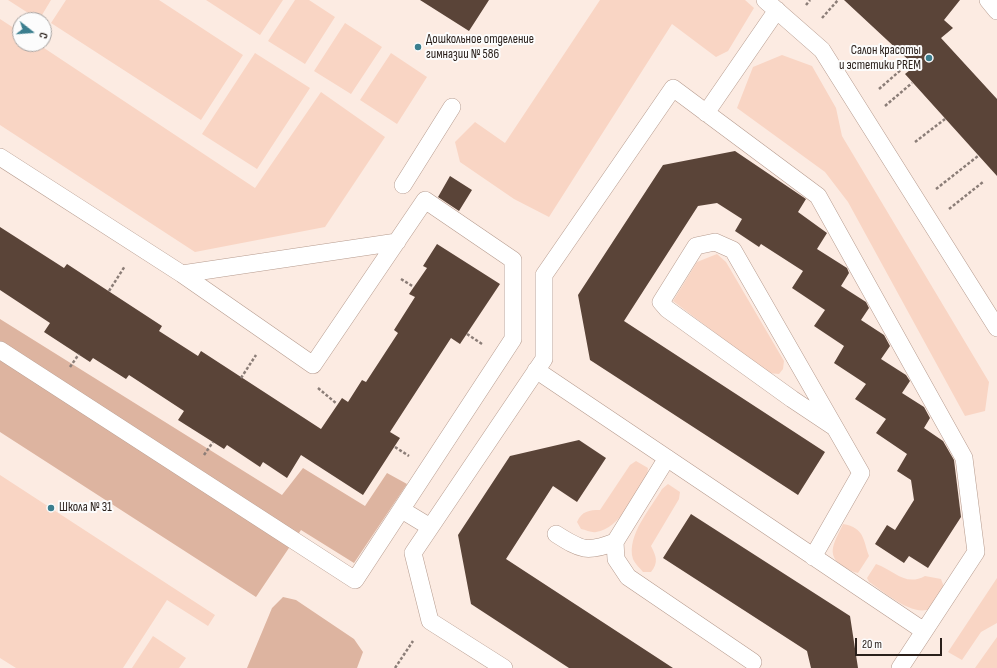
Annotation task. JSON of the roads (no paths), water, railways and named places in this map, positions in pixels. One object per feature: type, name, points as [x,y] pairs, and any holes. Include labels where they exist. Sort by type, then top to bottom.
[{"type":"lane","points":[[988,0],[997,11]]},
{"type":"lane","points":[[706,113],[771,5],[822,50],[997,328]]},
{"type":"lane","points":[[504,668],[430,620],[413,552],[544,359],[544,275],[673,88],[818,196],[964,458],[976,552],[900,668]]},
{"type":"lane","points":[[0,350],[355,580],[512,339],[513,260],[398,182],[452,107]]},
{"type":"lane","points":[[0,157],[182,274],[314,365],[425,200]]},
{"type":"lane","points":[[182,274],[397,242]]},
{"type":"lane","points":[[813,557],[861,473],[733,250],[715,242],[696,246],[661,302],[667,309],[786,394],[834,426]]},
{"type":"lane","points":[[536,370],[924,631]]},
{"type":"lane","points":[[667,458],[615,542],[616,559],[628,576],[753,662]]},
{"type":"lane","points":[[402,510],[430,528]]},
{"type":"lane","points":[[556,534],[576,546],[596,550],[615,542]]},
{"type":"place","name":"Дошкольное отделение гимназии № 586","points":[[418,47]]},
{"type":"place","name":"Салон красоты и эстетики PREM","points":[[929,58]]},
{"type":"place","name":"Школа № 31","points":[[51,508]]}]
